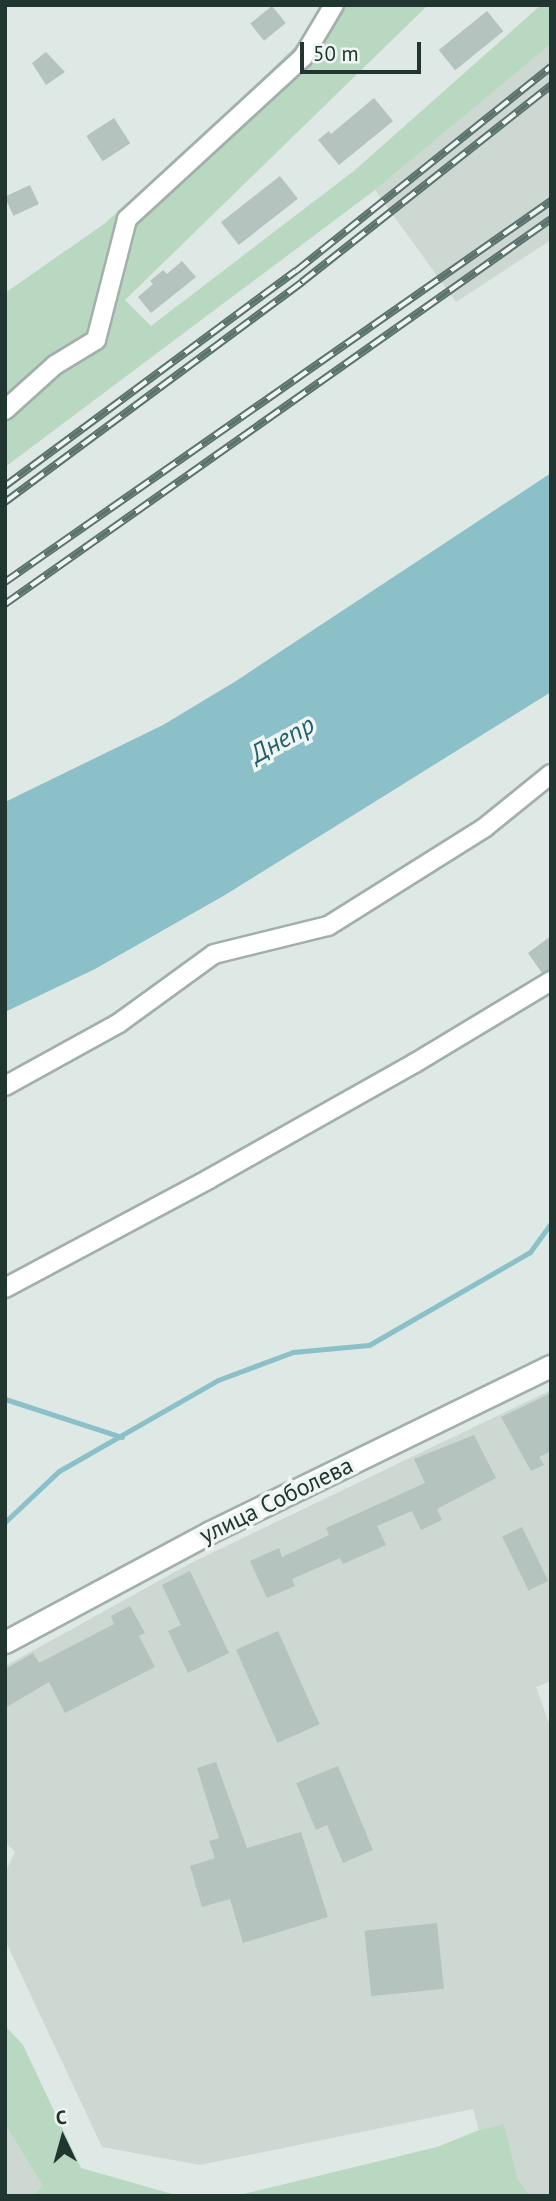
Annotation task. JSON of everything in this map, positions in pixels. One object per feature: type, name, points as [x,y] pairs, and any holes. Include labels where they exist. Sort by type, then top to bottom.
[{"type":"street","points":[[5,410],[55,365],[96,340],[127,219],[303,57],[334,5]]},
{"type":"street","points":[[5,1086],[120,1023],[214,954],[328,926],[484,828],[551,774]]},
{"type":"street","points":[[5,1288],[209,1179],[415,1063],[551,981]]},
{"type":"street","name":"улица Соболева","points":[[5,1642],[210,1532],[551,1366]]},
{"type":"shaded area","points":[[551,44],[551,240],[456,302],[375,190]]},
{"type":"shaded area","points":[[551,1390],[551,1681],[536,1687],[551,1729],[551,2196],[531,2196],[518,2180],[504,2125],[479,2130],[473,2109],[200,2165],[102,2147],[5,1940],[5,1873],[15,1852],[5,1842],[5,1666],[193,1562]]},
{"type":"shaded area","points":[[5,2124],[42,2185],[34,2196],[5,2196]]},
{"type":"green space","points":[[322,5],[428,5],[125,300],[151,326],[355,170],[541,5],[551,5],[551,44],[375,190],[5,467],[5,293],[104,224],[215,124],[300,42]]},
{"type":"green space","points":[[5,2026],[23,2045],[81,2168],[179,2196],[34,2196],[42,2185],[5,2124]]},
{"type":"green space","points":[[504,2124],[518,2180],[531,2196],[235,2196],[437,2147],[479,2130]]},
{"type":"water","name":"Днепр","points":[[551,473],[551,692],[225,895],[95,969],[5,1012],[5,802],[163,725],[236,681]]},
{"type":"building","points":[[272,6],[286,23],[264,41],[250,24]]},
{"type":"building","points":[[487,11],[503,31],[455,70],[439,50]]},
{"type":"building","points":[[46,52],[65,72],[46,85],[32,63]]},
{"type":"building","points":[[374,98],[393,121],[339,165],[318,140],[329,131],[331,134]]},
{"type":"building","points":[[114,118],[130,143],[103,161],[86,136]]},
{"type":"building","points":[[280,176],[298,199],[239,245],[221,222]]},
{"type":"building","points":[[30,185],[39,204],[13,216],[5,197]]},
{"type":"building","points":[[182,261],[196,277],[151,313],[138,297],[153,284],[150,281],[163,270],[167,274]]},
{"type":"building","points":[[551,936],[551,970],[542,973],[528,953]]},
{"type":"building","points":[[551,1393],[551,1451],[539,1457],[544,1465],[531,1471],[501,1417]]},
{"type":"building","points":[[474,1435],[496,1478],[437,1509],[442,1520],[421,1530],[412,1511],[377,1526],[386,1545],[343,1564],[340,1558],[292,1579],[295,1586],[267,1598],[250,1561],[279,1548],[282,1557],[329,1535],[326,1528],[425,1483],[414,1459]]},
{"type":"building","points":[[522,1527],[548,1581],[529,1591],[502,1537]]},
{"type":"building","points":[[190,1571],[229,1653],[188,1673],[168,1631],[181,1625],[162,1585]]},
{"type":"building","points":[[130,1606],[145,1633],[139,1636],[155,1667],[65,1713],[49,1682],[5,1708],[5,1669],[33,1653],[39,1663],[114,1624],[111,1616]]},
{"type":"building","points":[[278,1631],[319,1724],[277,1743],[236,1650]]},
{"type":"building","points":[[216,1762],[247,1848],[301,1832],[328,1917],[243,1943],[230,1899],[202,1907],[190,1866],[215,1858],[209,1841],[219,1838],[197,1768]]},
{"type":"building","points":[[338,1766],[373,1850],[343,1863],[327,1825],[316,1830],[296,1783]]},
{"type":"building","points":[[437,1923],[444,1989],[371,1996],[364,1931]]},
{"type":"waterway","points":[[5,1522],[59,1471],[218,1380],[293,1352],[369,1345],[530,1252],[551,1223]]},
{"type":"waterway","points":[[5,1399],[122,1437]]},
{"type":"railway","points":[[5,486],[296,271],[551,67]]},
{"type":"railway","points":[[5,502],[302,282],[551,85]]},
{"type":"railway","points":[[5,582],[551,201]]},
{"type":"railway","points":[[5,604],[551,219]]}]
